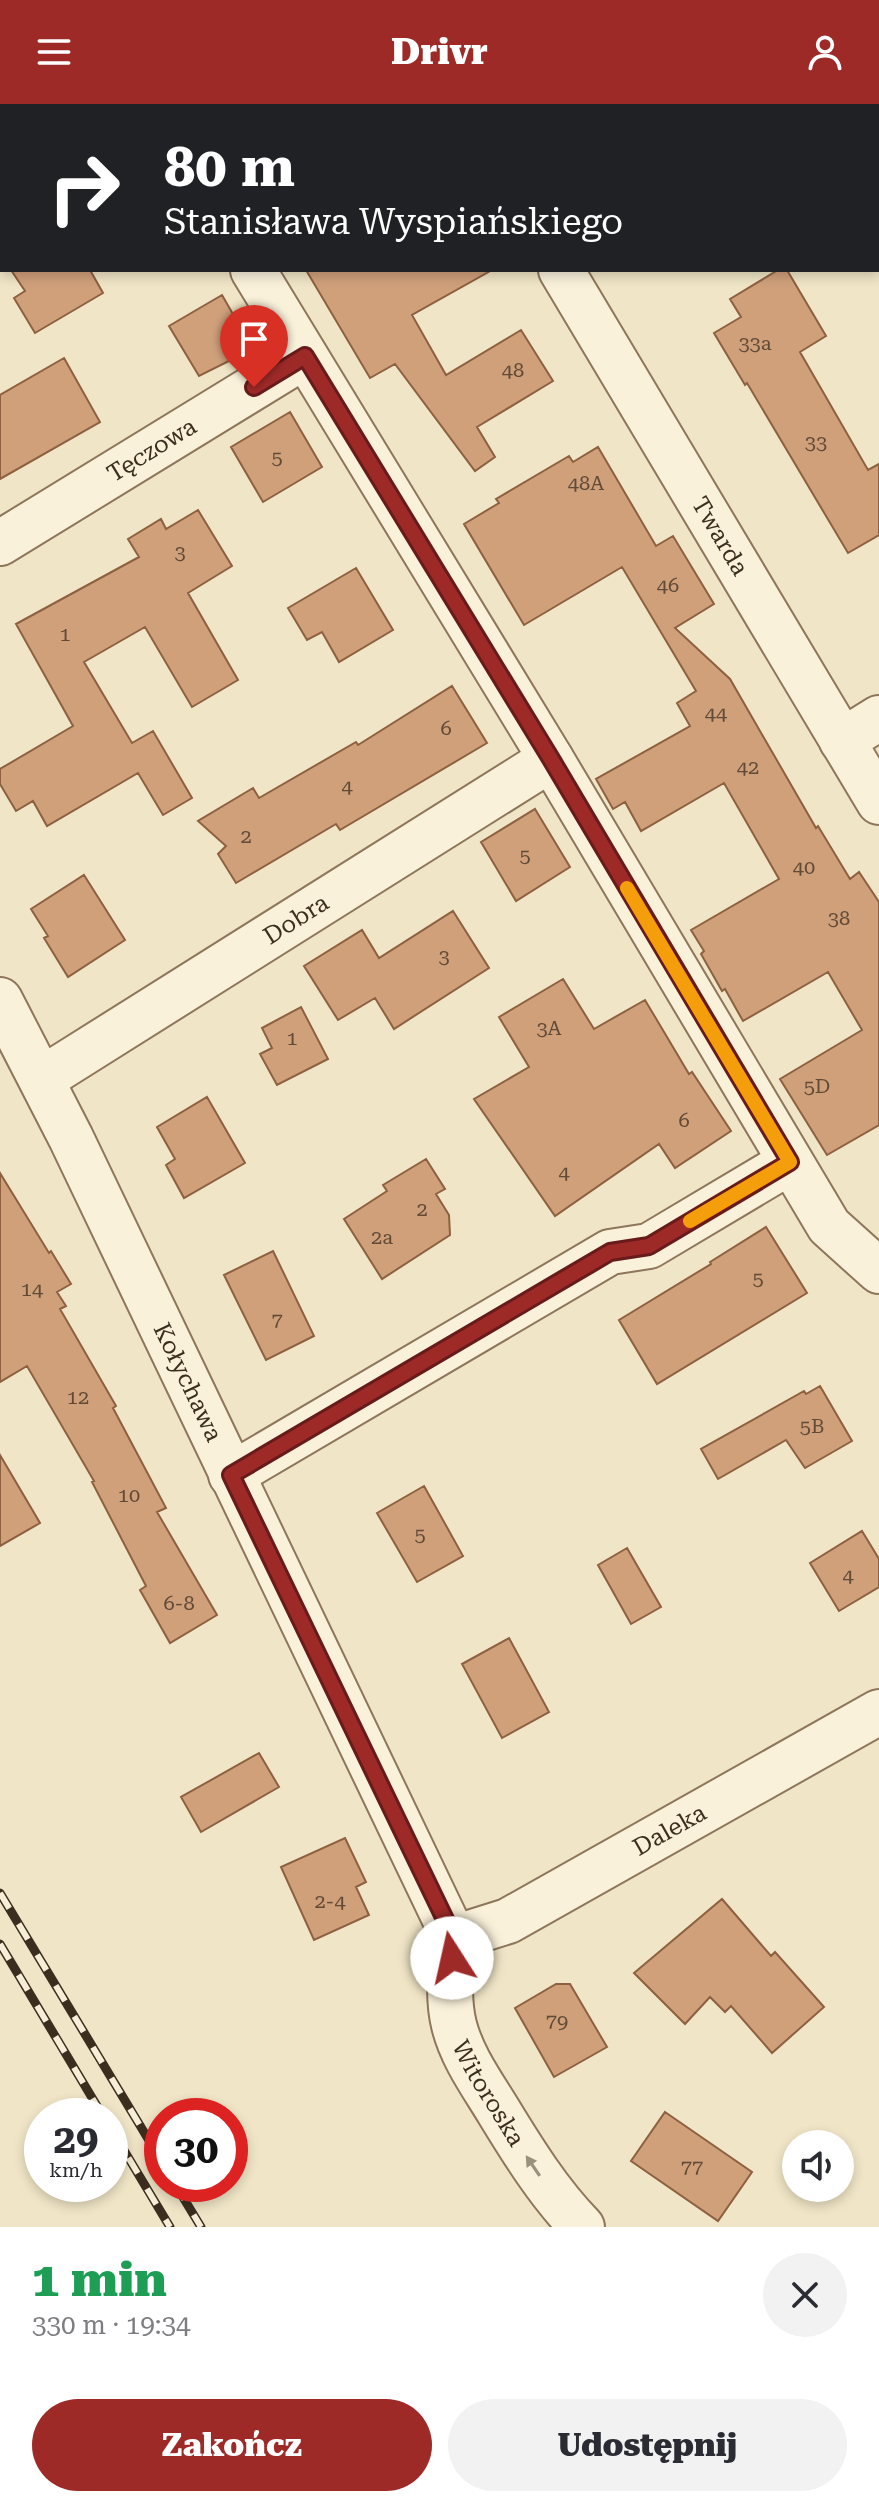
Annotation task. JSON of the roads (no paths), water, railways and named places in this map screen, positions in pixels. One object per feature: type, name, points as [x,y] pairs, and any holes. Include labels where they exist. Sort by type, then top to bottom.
[{"type":"street","points":[[254,272],[551,759],[829,1226],[879,1271]]},
{"type":"street","name":"Twarda","points":[[562,272],[879,802]]},
{"type":"street","name":"Tęczowa","points":[[0,543],[305,356]]},
{"type":"street","points":[[842,741],[879,718]]},
{"type":"street","name":"Dobra","points":[[42,1079],[551,759]]},
{"type":"street","name":"Kołychawa","points":[[0,1000],[42,1079],[454,1938]]},
{"type":"street","points":[[231,1475],[610,1252],[649,1246],[790,1162]]},
{"type":"street","name":"Daleka","points":[[454,1938],[508,1921],[879,1712]]},
{"type":"street","name":"Witoroska","points":[[454,1938],[450,1995],[453,2022],[461,2048],[532,2165],[582,2227]]},
{"type":"railway","points":[[0,1893],[144,2132]]},
{"type":"railway","points":[[0,1944],[92,2098]]},
{"type":"railway","points":[[128,2157],[170,2227]]},
{"type":"railway","points":[[186,2202],[201,2227]]}]
